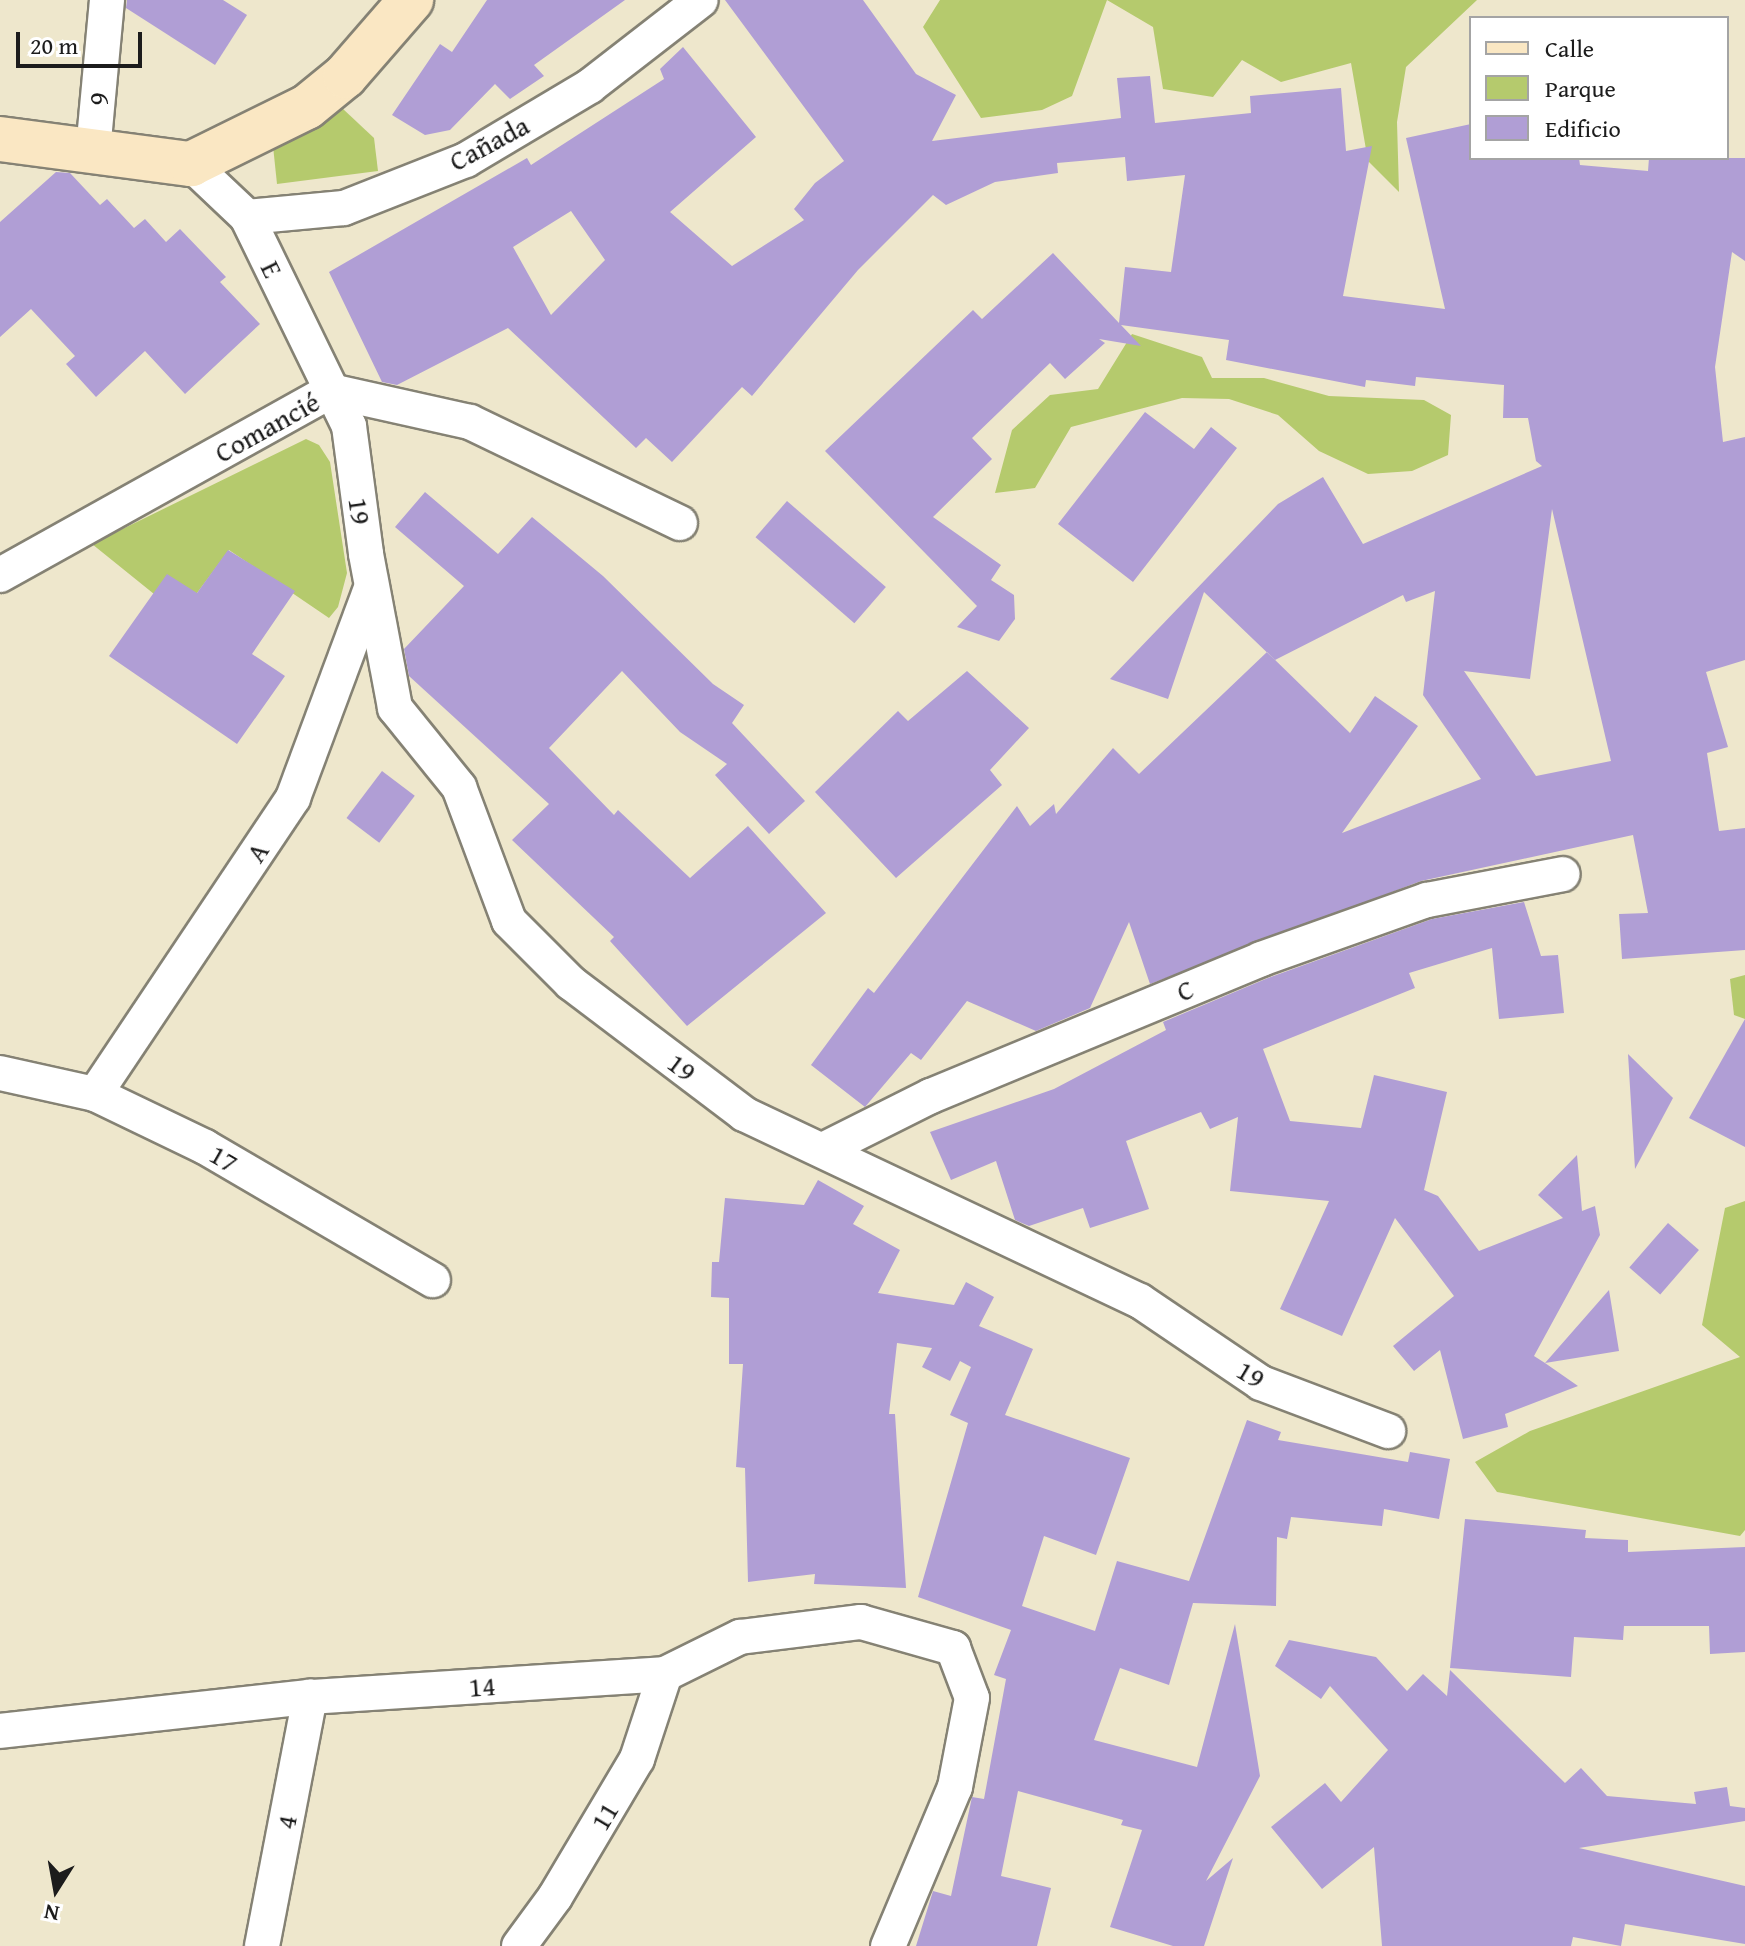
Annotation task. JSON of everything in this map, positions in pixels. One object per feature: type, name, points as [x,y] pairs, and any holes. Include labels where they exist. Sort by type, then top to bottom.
[{"type":"main road","points":[[0,139],[191,164],[307,107],[345,76],[411,0]]},
{"type":"street","name":"9","points":[[93,151],[107,0]]},
{"type":"street","name":"Cañada","points":[[247,217],[344,208],[466,160],[590,86],[701,0]]},
{"type":"street","name":"E","points":[[191,164],[247,217],[331,391]]},
{"type":"street","name":"Comancié","points":[[0,575],[331,391],[470,422],[680,523]]},
{"type":"street","name":"19","points":[[331,391],[349,426],[371,587],[395,708],[459,787],[509,921],[571,983],[744,1114],[1140,1301],[1261,1383],[1388,1431]]},
{"type":"street","name":"A","points":[[95,1094],[293,798],[371,587]]},
{"type":"street","name":"C","points":[[823,1150],[931,1096],[1261,959],[1427,900],[1563,874]]},
{"type":"street","name":"17","points":[[0,1073],[95,1094],[205,1147],[433,1280]]},
{"type":"street","name":"14","points":[[0,1731],[310,1697],[665,1674],[740,1637],[861,1622],[953,1648],[972,1698],[955,1787],[888,1946]]},
{"type":"street","name":"11","points":[[519,1946],[555,1897],[637,1759],[665,1674]]},
{"type":"street","name":"4","points":[[262,1946],[310,1697]]},
{"type":"green space","points":[[940,0],[1107,0],[1072,96],[1042,110],[981,118],[923,27]]},
{"type":"green space","points":[[1107,0],[1477,0],[1406,67],[1397,122],[1399,192],[1368,161],[1351,63],[1281,82],[1242,60],[1213,97],[1163,89],[1153,27]]},
{"type":"green space","points":[[342,108],[374,138],[378,171],[277,184],[273,146]]},
{"type":"green space","points":[[1132,334],[1202,357],[1212,378],[1264,378],[1329,396],[1424,400],[1451,415],[1448,455],[1412,471],[1368,474],[1319,451],[1278,415],[1229,399],[1182,398],[1071,427],[1035,488],[995,493],[1012,430],[1050,395],[1098,389]]},
{"type":"green space","points":[[306,439],[319,445],[330,462],[347,573],[338,607],[329,618],[229,550],[197,593],[154,594],[92,544]]},
{"type":"green space","points":[[1745,975],[1745,1019],[1734,1015],[1730,979]]},
{"type":"green space","points":[[1745,1201],[1745,1530],[1740,1536],[1497,1492],[1475,1462],[1530,1431],[1740,1357],[1702,1325],[1725,1208]]},
{"type":"building","points":[[127,0],[223,0],[247,15],[215,65],[126,8]]},
{"type":"building","points":[[487,0],[625,0],[534,65],[544,76],[510,99],[495,84],[450,130],[425,135],[392,115],[440,44],[452,52]]},
{"type":"building","points":[[725,0],[863,0],[916,74],[956,95],[932,141],[1121,118],[1117,78],[1150,76],[1155,123],[1251,113],[1250,96],[1341,88],[1346,151],[1372,146],[1343,296],[1445,309],[1406,138],[1469,124],[1469,160],[1579,160],[1580,165],[1648,171],[1649,160],[1745,158],[1745,261],[1732,252],[1715,367],[1723,442],[1745,437],[1745,660],[1706,672],[1728,747],[1707,753],[1719,831],[1745,828],[1745,950],[1622,959],[1619,914],[1648,913],[1633,835],[1421,881],[1150,984],[1129,922],[1090,1008],[1036,1031],[967,1001],[921,1060],[911,1053],[865,1107],[811,1065],[868,988],[874,993],[1017,806],[1030,826],[1054,804],[1056,814],[1113,748],[1139,774],[1267,652],[1204,592],[1168,699],[1110,679],[1278,504],[1323,477],[1363,544],[1542,466],[1536,461],[1528,418],[1503,418],[1504,385],[1416,377],[1415,386],[1366,380],[1365,387],[1226,360],[1229,340],[1121,325],[1141,346],[1099,339],[1105,343],[1065,379],[1050,363],[972,438],[992,459],[933,517],[1001,565],[991,580],[1014,595],[1015,619],[999,641],[957,627],[977,606],[825,451],[973,310],[982,319],[1053,253],[1119,323],[1125,267],[1171,272],[1185,175],[1127,181],[1125,157],[1057,163],[1058,173],[995,182],[946,205],[933,195],[858,270],[752,396],[742,387],[672,462],[646,438],[636,448],[508,328],[397,385],[382,382],[329,272],[527,158],[531,165],[664,79],[660,69],[683,47],[756,137],[670,212],[732,266],[804,220],[794,209],[815,183],[844,161]],"holes":[[[571,211],[605,260],[551,315],[513,247]],[[1552,509],[1611,761],[1536,776],[1464,671],[1530,679]],[[1435,591],[1423,695],[1481,779],[1342,833],[1418,726],[1375,696],[1350,733],[1275,660],[1403,595],[1406,602]]]},
{"type":"building","points":[[56,172],[70,173],[100,205],[107,199],[134,228],[145,219],[166,242],[180,229],[226,277],[220,282],[260,324],[185,394],[145,351],[96,397],[66,364],[75,356],[31,309],[0,337],[0,222]]},
{"type":"building","points":[[1145,412],[1194,449],[1211,427],[1237,448],[1133,582],[1058,524]]},
{"type":"building","points":[[425,492],[498,554],[532,517],[603,576],[713,684],[744,705],[732,723],[805,801],[769,834],[715,775],[727,764],[680,732],[622,671],[549,748],[614,815],[618,810],[690,878],[748,826],[826,913],[687,1026],[610,941],[614,937],[512,840],[549,804],[409,676],[404,649],[464,586],[395,527]]},
{"type":"building","points":[[787,501],[886,587],[854,623],[756,537]]},
{"type":"building","points":[[228,550],[295,591],[252,654],[285,676],[237,744],[109,656],[167,574],[197,593]]},
{"type":"building","points":[[967,671],[1029,728],[990,770],[1002,785],[896,878],[815,792],[898,711],[908,721]]},
{"type":"building","points":[[382,771],[415,796],[379,843],[346,818]]},
{"type":"building","points":[[1524,902],[1541,956],[1558,955],[1564,1013],[1499,1019],[1492,948],[1409,973],[1415,988],[1263,1049],[1290,1121],[1361,1128],[1374,1075],[1447,1092],[1424,1190],[1438,1196],[1479,1251],[1563,1218],[1538,1195],[1577,1155],[1582,1211],[1595,1206],[1600,1235],[1534,1356],[1578,1386],[1505,1414],[1508,1427],[1463,1439],[1440,1350],[1414,1371],[1393,1346],[1454,1296],[1395,1218],[1342,1336],[1280,1309],[1329,1201],[1230,1191],[1238,1117],[1210,1129],[1201,1112],[1126,1141],[1149,1209],[1090,1228],[1083,1208],[1029,1226],[1015,1220],[996,1161],[951,1180],[930,1132],[1054,1089],[1166,1030],[1163,1022],[1268,978],[1432,919]]},
{"type":"building","points":[[1745,1019],[1745,1147],[1689,1118]]},
{"type":"building","points":[[1628,1054],[1673,1098],[1635,1169]]},
{"type":"building","points":[[818,1180],[864,1206],[853,1224],[900,1250],[878,1293],[954,1305],[966,1282],[994,1297],[979,1326],[1033,1349],[1005,1415],[1130,1458],[1096,1555],[1044,1536],[1022,1606],[1095,1631],[1117,1561],[1189,1581],[1247,1420],[1281,1432],[1278,1440],[1408,1462],[1410,1452],[1450,1459],[1439,1519],[1384,1509],[1382,1526],[1291,1517],[1287,1539],[1277,1537],[1276,1606],[1193,1603],[1169,1685],[1120,1668],[1094,1740],[1197,1767],[1235,1624],[1260,1776],[1206,1881],[1233,1858],[1204,1946],[1173,1946],[1110,1927],[1142,1830],[1121,1825],[1123,1820],[1018,1791],[1001,1876],[1051,1888],[1037,1946],[916,1946],[933,1891],[951,1896],[972,1797],[984,1799],[1006,1679],[994,1675],[1011,1630],[918,1597],[968,1423],[950,1415],[971,1367],[960,1361],[950,1381],[922,1367],[932,1348],[897,1343],[889,1414],[895,1414],[906,1588],[814,1584],[815,1574],[748,1582],[745,1468],[736,1467],[743,1364],[729,1364],[729,1298],[711,1297],[712,1262],[719,1262],[725,1198],[804,1205]]},
{"type":"building","points":[[1668,1223],[1699,1250],[1660,1294],[1629,1268]]},
{"type":"building","points":[[1609,1290],[1619,1351],[1545,1363]]},
{"type":"building","points":[[1465,1519],[1586,1530],[1585,1538],[1628,1540],[1628,1552],[1745,1547],[1745,1652],[1710,1654],[1709,1626],[1624,1626],[1623,1640],[1574,1637],[1571,1677],[1450,1668]]},
{"type":"building","points":[[1289,1640],[1376,1657],[1407,1691],[1423,1674],[1447,1696],[1450,1670],[1565,1783],[1581,1768],[1607,1796],[1696,1804],[1694,1792],[1727,1787],[1730,1806],[1745,1808],[1745,1821],[1579,1848],[1745,1886],[1745,1944],[1625,1924],[1621,1946],[1573,1937],[1571,1946],[1382,1946],[1374,1847],[1322,1889],[1271,1827],[1325,1783],[1341,1802],[1388,1750],[1330,1686],[1321,1699],[1275,1666]]}]
